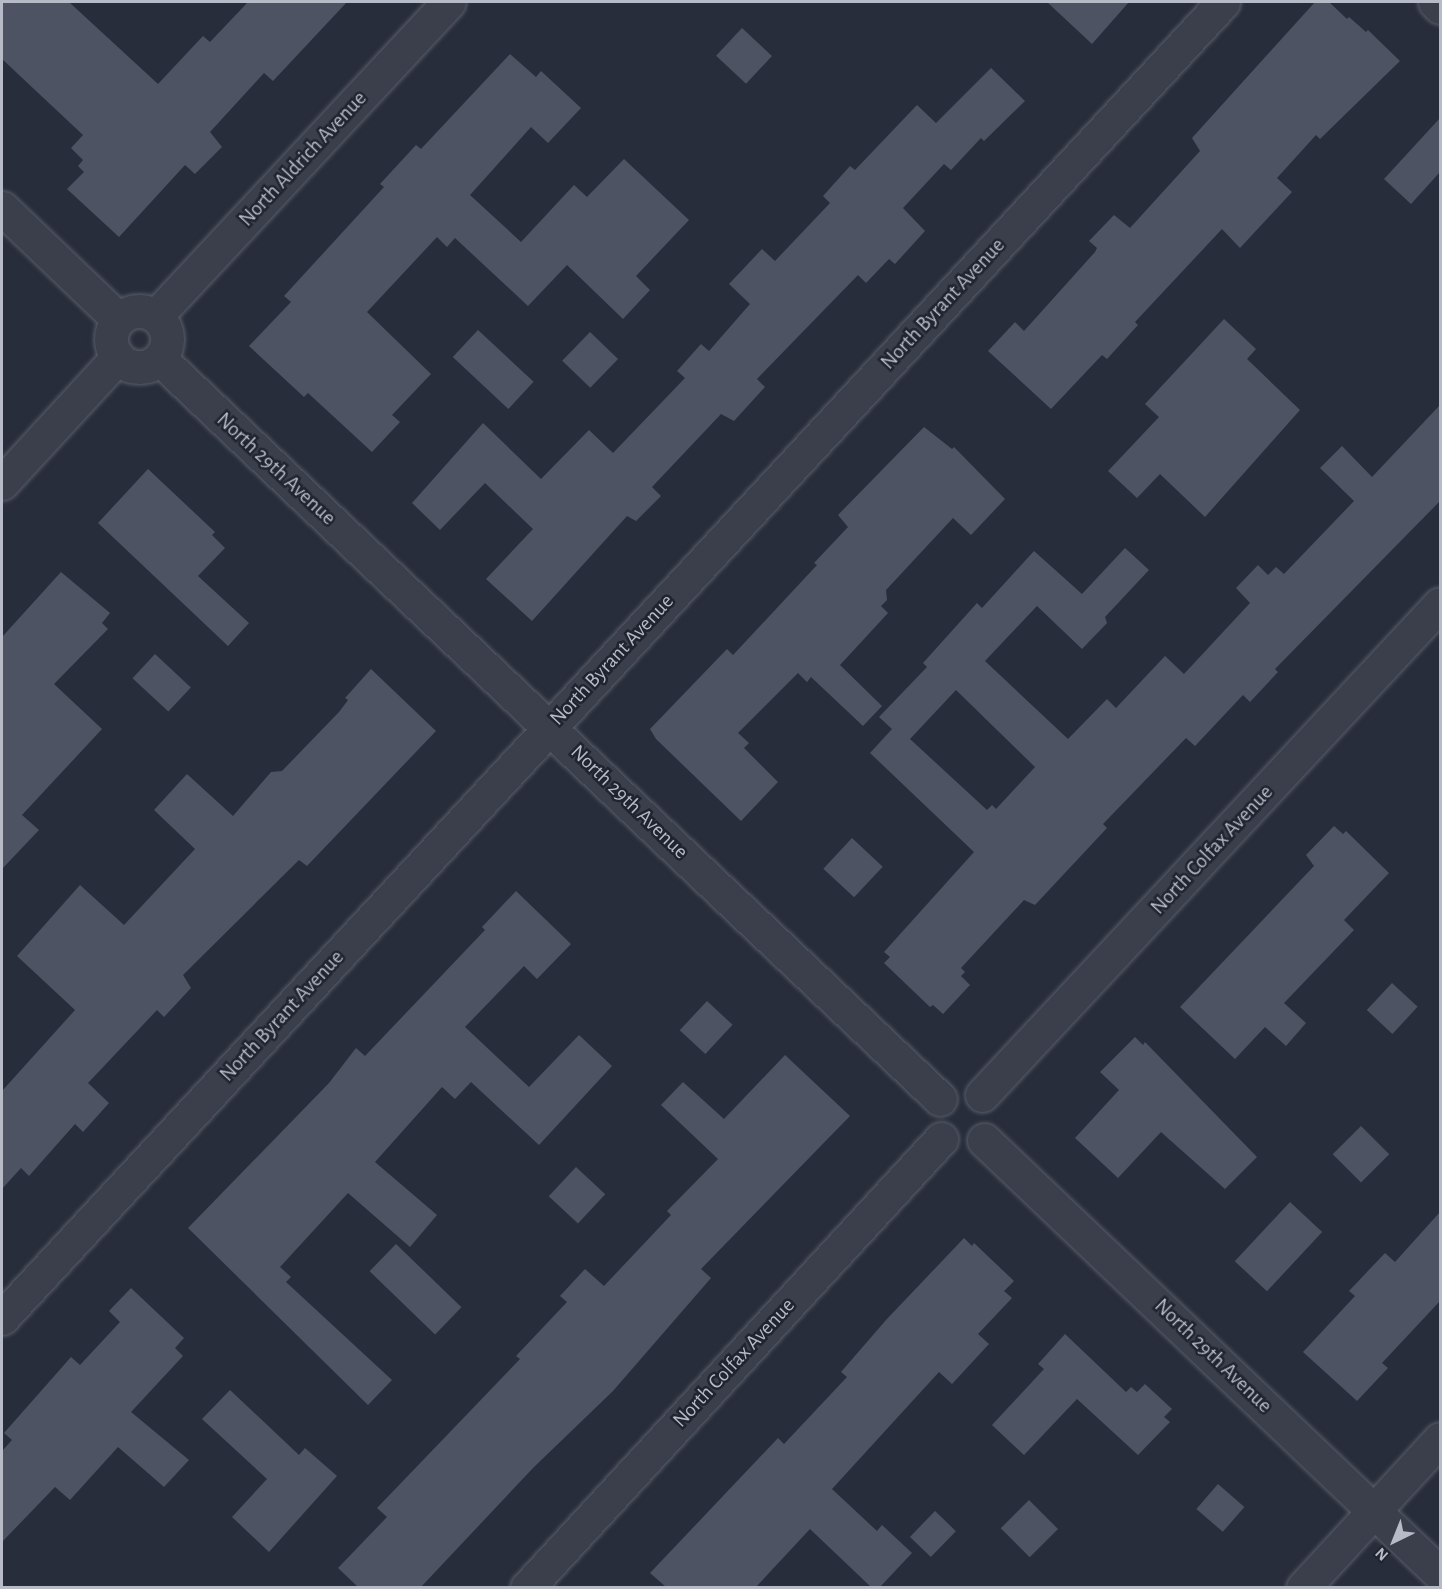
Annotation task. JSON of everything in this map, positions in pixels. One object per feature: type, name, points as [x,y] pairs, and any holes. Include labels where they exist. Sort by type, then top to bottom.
[{"type":"street","name":"North Aldrich Avenue","points":[[156,316],[449,2]]},
{"type":"street","name":"North Byrant Avenue","points":[[2,1318],[1223,2]]},
{"type":"street","points":[[1434,2],[1440,7]]},
{"type":"street","points":[[2,208],[118,320]]},
{"type":"street","points":[[133,311],[156,316],[163,323],[168,341],[160,359],[144,367],[134,367],[118,357],[111,342],[118,320],[133,311]]},
{"type":"street","points":[[2,483],[118,357]]},
{"type":"street","name":"North 29th Avenue","points":[[160,359],[940,1099]]},
{"type":"street","name":"North Colfax Avenue","points":[[982,1095],[1440,604]]},
{"type":"street","points":[[956,1089],[982,1095],[989,1103],[993,1122],[984,1140],[958,1148],[941,1139],[933,1124],[940,1099],[956,1089]]},
{"type":"street","name":"North Colfax Avenue","points":[[527,1587],[941,1139]]},
{"type":"street","name":"North 29th Avenue","points":[[984,1140],[1440,1574]]},
{"type":"street","points":[[1303,1587],[1440,1438]]},
{"type":"building","points":[[2,2],[69,2],[158,84],[203,36],[210,42],[248,2],[347,2],[273,81],[264,73],[210,132],[222,147],[195,174],[185,165],[119,237],[67,189],[84,172],[78,166],[83,160],[71,148],[83,135],[2,59]]},
{"type":"building","points":[[1047,2],[1129,2],[1092,44]]},
{"type":"building","points":[[1315,2],[1329,2],[1347,19],[1349,17],[1366,32],[1368,30],[1400,61],[1320,139],[1316,135],[1277,178],[1292,192],[1240,248],[1222,229],[1135,322],[1138,325],[1107,359],[1102,355],[1051,409],[988,351],[1015,322],[1024,331],[1095,252],[1097,248],[1089,241],[1114,215],[1130,228],[1200,151],[1192,138]]},
{"type":"building","points":[[742,28],[772,56],[746,84],[716,56]]},
{"type":"building","points":[[510,54],[536,77],[541,71],[581,108],[548,143],[531,127],[470,195],[521,242],[574,185],[587,197],[624,159],[689,220],[636,276],[650,290],[623,319],[567,265],[528,306],[455,238],[447,247],[437,237],[367,312],[431,374],[392,415],[400,422],[372,452],[308,393],[304,397],[249,346],[291,302],[284,296],[384,187],[380,184],[416,145],[421,149]]},
{"type":"building","points":[[991,68],[1025,101],[984,141],[981,138],[951,170],[944,164],[903,208],[925,231],[895,264],[889,259],[866,283],[858,275],[757,379],[765,387],[734,421],[721,414],[652,487],[661,496],[636,521],[627,516],[532,621],[486,579],[533,529],[485,483],[440,530],[412,503],[483,423],[541,479],[589,430],[613,453],[685,378],[677,371],[701,344],[709,351],[750,304],[729,284],[762,249],[775,261],[830,203],[823,196],[850,166],[855,170],[917,105],[936,123]]},
{"type":"building","points":[[1440,118],[1440,172],[1411,204],[1384,179]]},
{"type":"building","points":[[1224,319],[1256,349],[1247,359],[1300,410],[1205,517],[1160,474],[1137,498],[1108,471],[1159,417],[1145,404]]},
{"type":"building","points":[[478,330],[534,382],[508,409],[453,357]]},
{"type":"building","points":[[590,332],[618,359],[590,388],[562,361]]},
{"type":"building","points":[[1440,405],[1440,501],[1275,669],[1278,672],[1250,702],[1243,695],[1195,746],[1186,738],[1103,824],[1107,828],[1035,905],[1024,900],[961,968],[965,972],[961,976],[970,985],[943,1014],[933,1005],[930,1007],[884,963],[890,957],[884,952],[974,852],[870,753],[892,729],[879,717],[927,667],[923,663],[977,603],[982,608],[1034,551],[1082,594],[1125,548],[1149,570],[1105,617],[1107,623],[1082,649],[1037,606],[985,661],[1068,739],[1107,699],[1116,708],[1165,656],[1184,674],[1250,603],[1236,588],[1258,565],[1268,575],[1276,567],[1284,574],[1354,501],[1320,468],[1342,446],[1372,477]],"holes":[[[956,690],[1035,767],[996,809],[992,805],[987,810],[910,739]]]},
{"type":"building","points":[[924,427],[952,449],[954,447],[1005,499],[971,535],[953,518],[886,590],[887,600],[881,606],[888,613],[840,665],[882,706],[863,726],[811,677],[807,682],[798,673],[738,733],[749,743],[744,748],[778,782],[741,821],[656,739],[650,729],[727,649],[733,655],[817,565],[814,563],[848,527],[838,515]]},
{"type":"building","points":[[148,469],[215,532],[212,535],[225,548],[198,576],[249,623],[228,646],[98,523]]},
{"type":"building","points":[[61,572],[110,613],[102,623],[108,629],[54,684],[102,729],[22,815],[39,830],[2,869],[2,637]]},
{"type":"building","points":[[155,654],[191,687],[168,712],[132,678]]},
{"type":"building","points":[[371,669],[436,731],[307,866],[299,860],[183,975],[191,988],[164,1017],[157,1010],[88,1083],[109,1103],[83,1132],[75,1124],[29,1176],[21,1168],[2,1189],[2,1091],[75,1010],[17,956],[80,885],[124,925],[195,849],[154,810],[187,774],[233,816],[271,772],[282,771],[339,712],[348,700],[345,698]]},
{"type":"building","points":[[1334,826],[1343,834],[1346,831],[1389,873],[1344,920],[1354,930],[1284,1003],[1306,1023],[1286,1046],[1265,1027],[1235,1059],[1180,1007],[1314,866],[1306,855]]},
{"type":"building","points":[[852,838],[883,867],[854,897],[823,869]]},
{"type":"building","points":[[516,891],[571,944],[537,979],[524,966],[465,1027],[529,1087],[579,1035],[612,1066],[539,1145],[471,1082],[455,1099],[442,1087],[375,1162],[437,1215],[410,1247],[348,1193],[280,1267],[291,1277],[286,1282],[392,1380],[368,1405],[188,1228],[329,1083],[356,1048],[365,1056],[485,930],[482,927]]},
{"type":"building","points":[[1392,983],[1418,1007],[1392,1034],[1367,1010]]},
{"type":"building","points":[[707,1001],[733,1025],[705,1054],[680,1030]]},
{"type":"building","points":[[1135,1037],[1143,1045],[1145,1042],[1257,1157],[1225,1189],[1161,1132],[1118,1178],[1075,1138],[1119,1090],[1100,1072]]},
{"type":"building","points":[[785,1055],[850,1116],[701,1269],[711,1278],[613,1391],[534,1467],[421,1587],[358,1587],[338,1568],[387,1517],[377,1508],[520,1359],[516,1356],[567,1302],[560,1296],[585,1269],[604,1286],[671,1215],[667,1211],[718,1159],[661,1105],[683,1082],[724,1119]]},
{"type":"building","points":[[1361,1126],[1389,1154],[1361,1183],[1333,1154]]},
{"type":"building","points":[[576,1167],[605,1194],[578,1224],[549,1196]]},
{"type":"building","points":[[1290,1202],[1322,1232],[1267,1291],[1235,1261]]},
{"type":"building","points":[[1440,1212],[1440,1301],[1382,1363],[1388,1368],[1357,1401],[1303,1352],[1355,1296],[1349,1291],[1385,1253],[1395,1262]]},
{"type":"building","points":[[964,1238],[972,1246],[974,1243],[1014,1281],[1004,1291],[1012,1298],[978,1334],[989,1344],[952,1384],[939,1372],[832,1489],[877,1531],[882,1525],[912,1553],[880,1587],[871,1587],[810,1529],[756,1587],[666,1587],[650,1573],[778,1438],[784,1444],[847,1377],[841,1372],[886,1320]]},
{"type":"building","points":[[396,1244],[461,1307],[435,1335],[370,1271]]},
{"type":"building","points":[[131,1288],[184,1338],[175,1348],[183,1356],[131,1412],[189,1460],[164,1487],[118,1447],[70,1500],[55,1487],[2,1542],[2,1451],[12,1440],[4,1433],[71,1357],[80,1365],[120,1322],[109,1311]]},
{"type":"building","points":[[1065,1334],[1126,1392],[1131,1387],[1137,1392],[1145,1384],[1172,1409],[1164,1417],[1170,1422],[1138,1455],[1077,1399],[1024,1455],[992,1425],[1044,1369],[1038,1364]]},
{"type":"building","points":[[230,1390],[299,1455],[305,1448],[337,1476],[269,1552],[232,1517],[267,1479],[202,1419]]},
{"type":"building","points":[[1218,1484],[1244,1507],[1223,1532],[1196,1509]]},
{"type":"building","points":[[1029,1500],[1058,1529],[1030,1557],[1001,1528]]},
{"type":"building","points":[[935,1511],[956,1531],[931,1557],[910,1537]]}]
